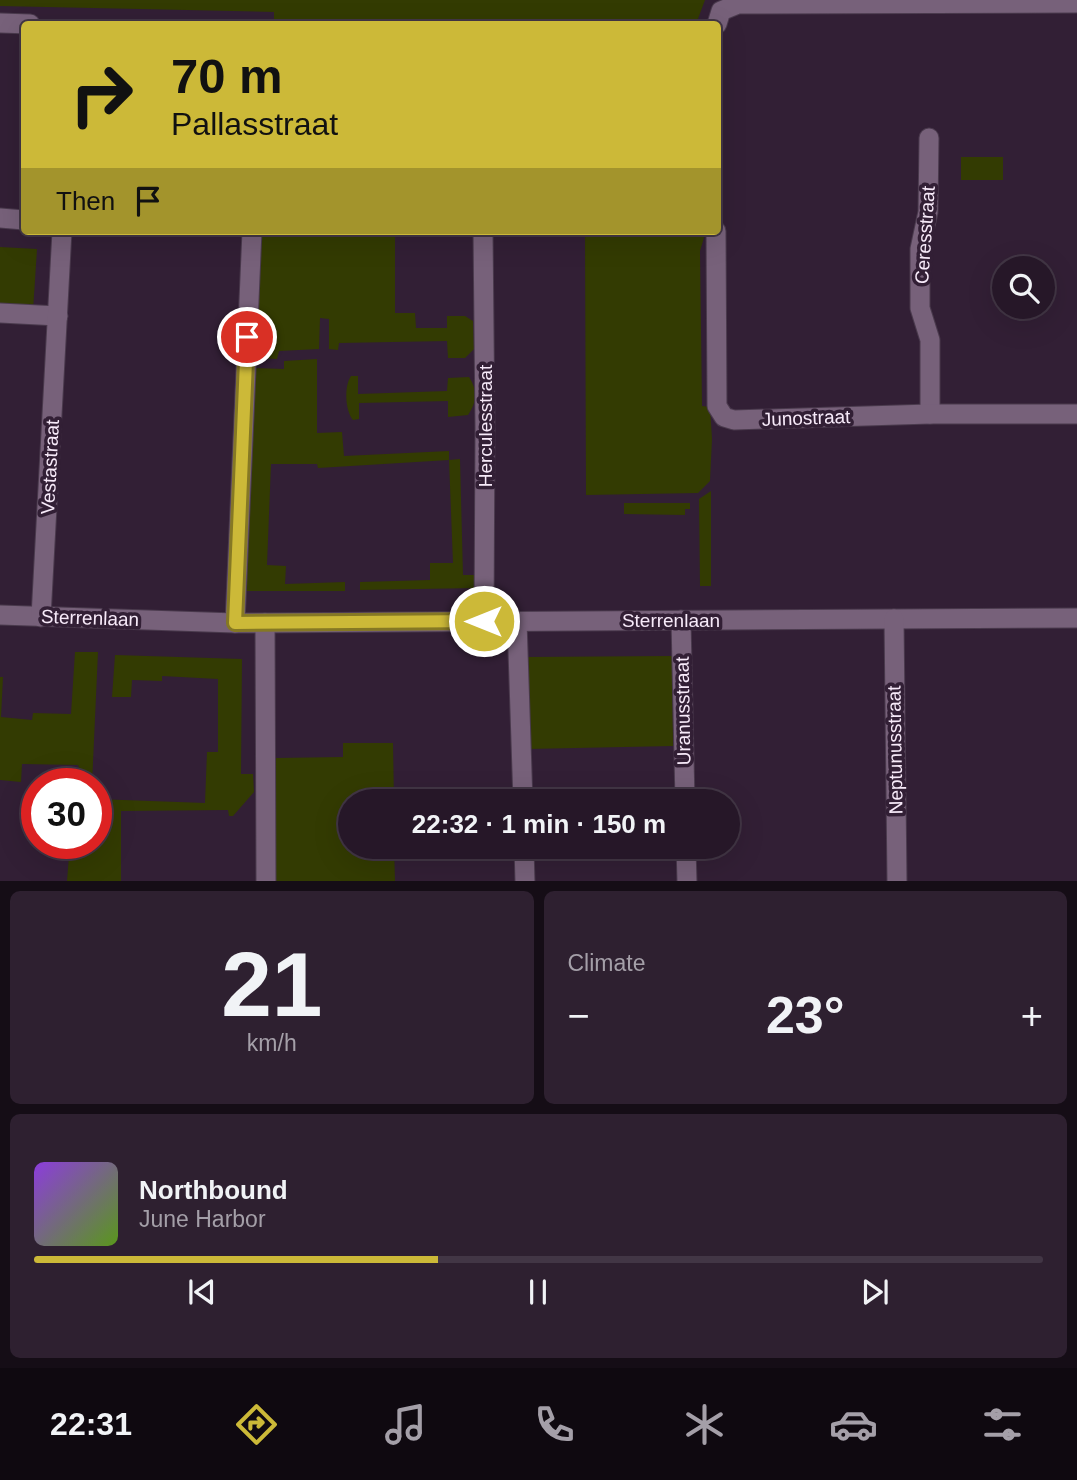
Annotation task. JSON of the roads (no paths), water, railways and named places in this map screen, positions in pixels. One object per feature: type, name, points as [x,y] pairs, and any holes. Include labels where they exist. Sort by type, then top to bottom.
[{"type":"street","points":[[718,21],[721,11],[738,4],[1077,3]]},
{"type":"street","points":[[0,23],[21,24]]},
{"type":"street","name":"Ceresstraat","points":[[929,138],[929,212],[920,249],[920,308],[930,340],[930,414]]},
{"type":"street","points":[[0,218],[21,220]]},
{"type":"street","name":"Vestastraat","points":[[41,617],[62,235]]},
{"type":"street","points":[[235,623],[252,235]]},
{"type":"street","name":"Herculesstraat","points":[[483,235],[484,621]]},
{"type":"street","name":"Junostraat","points":[[716,235],[717,406],[724,417],[734,420],[930,414],[1077,414]]},
{"type":"street","points":[[0,313],[58,316]]},
{"type":"street","name":"Sterrenlaan","points":[[0,615],[235,623],[1077,618]]},
{"type":"street","name":"Neptunusstraat","points":[[894,619],[897,881]]},
{"type":"street","name":"Uranusstraat","points":[[681,620],[685,789]]},
{"type":"street","points":[[517,621],[523,789]]},
{"type":"street","points":[[265,623],[266,881]]},
{"type":"street","points":[[524,859],[525,881]]},
{"type":"street","points":[[686,859],[687,881]]}]
